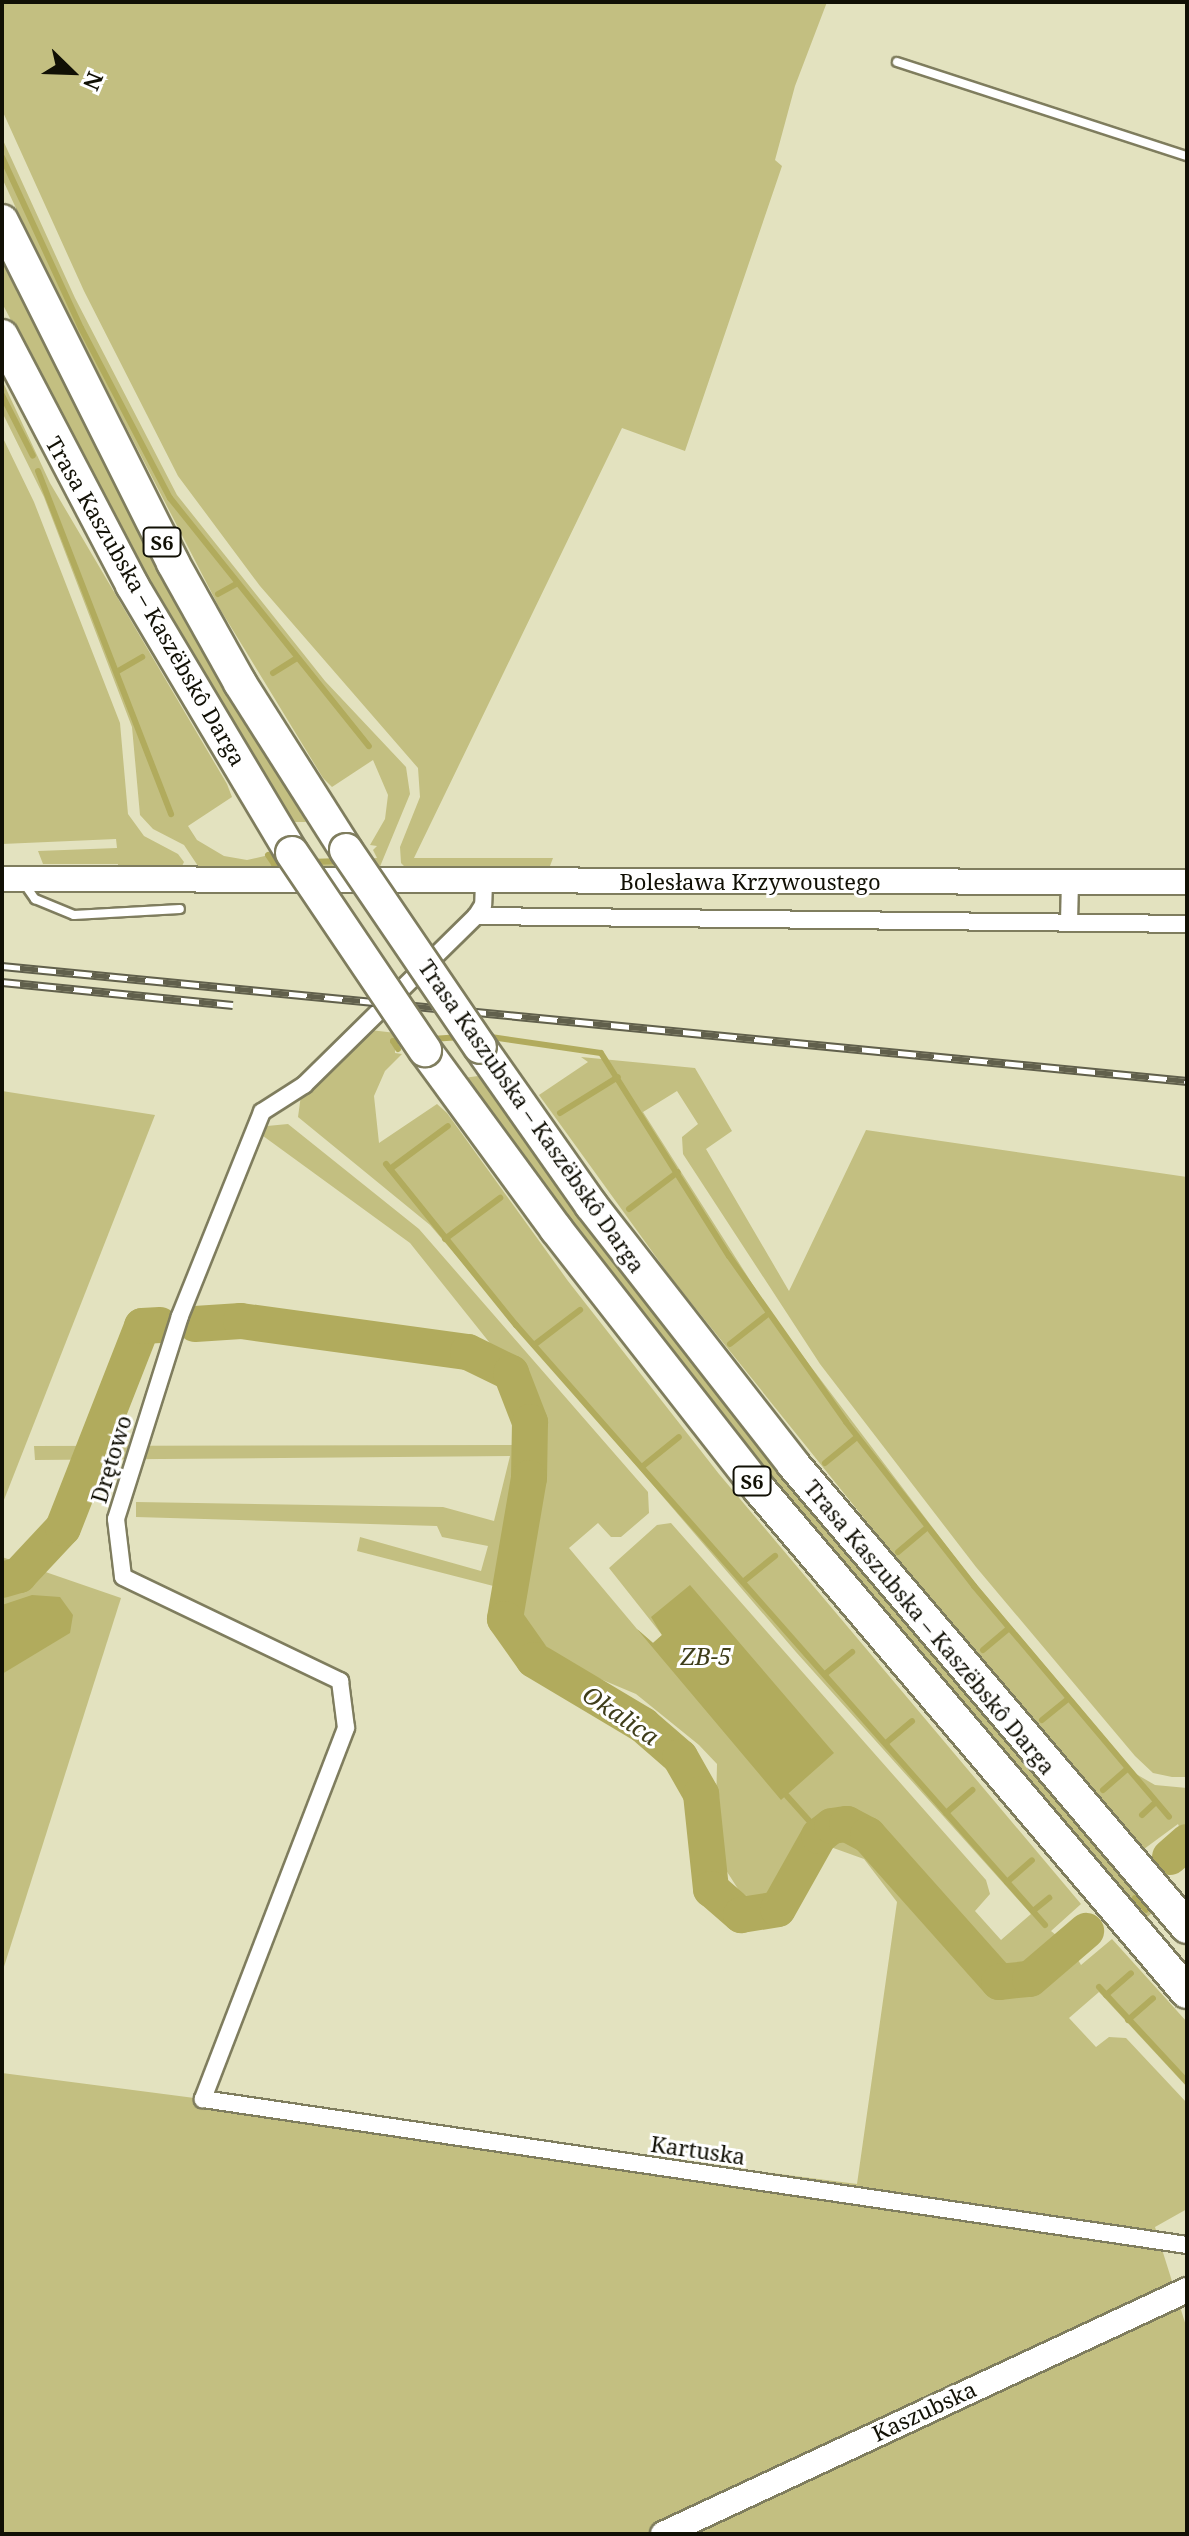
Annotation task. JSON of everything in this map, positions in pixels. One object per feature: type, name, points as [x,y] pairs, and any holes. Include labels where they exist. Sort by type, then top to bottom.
[{"type":"highway","name":"Trasa Kaszubska – Kaszëbskô Darga","points":[[2,221],[173,563],[240,683],[346,850],[480,1047],[591,1205],[775,1441],[1187,1927]]},
{"type":"highway","name":"Trasa Kaszubska – Kaszëbskô Darga","points":[[2,336],[132,585],[292,853],[425,1050],[732,1456],[1187,1992]]},
{"type":"main road","name":"Bolesława Krzywoustego","points":[[12,879],[313,883],[1187,882]]},
{"type":"main road","name":"Kaszubska","points":[[663,2534],[1187,2291]]},
{"type":"street","points":[[476,916],[483,905],[484,882]]},
{"type":"street","points":[[1069,922],[1070,882]]},
{"type":"street","points":[[476,916],[1187,924]]},
{"type":"street","name":"Drętowo","points":[[203,2099],[346,1728],[340,1681],[123,1577],[116,1519],[180,1316],[262,1112],[304,1085],[358,1036],[476,916]]},
{"type":"street","name":"Kartuska","points":[[203,2099],[1187,2245]]},
{"type":"lane","points":[[897,62],[1187,156]]},
{"type":"lane","points":[[12,879],[35,899],[74,915],[180,909]]},
{"type":"lane","points":[[1152,1887],[1187,1937]]},
{"type":"lane","points":[[1118,1913],[1187,1975]]},
{"type":"shaded area","points":[[2,2],[827,2],[795,86],[775,160],[782,166],[685,451],[622,428],[414,858],[553,858],[550,866],[538,873],[408,870],[401,863],[400,847],[420,797],[418,768],[260,586],[178,476],[84,291],[2,110]]},
{"type":"shaded area","points":[[2,138],[75,298],[177,495],[325,681],[406,767],[410,794],[379,869],[200,869],[184,845],[153,829],[140,815],[132,727],[44,497],[2,412],[2,380],[50,483],[227,784],[232,797],[188,826],[197,840],[224,856],[247,860],[269,855],[275,863],[377,858],[373,850],[377,846],[370,845],[385,819],[388,795],[373,760],[332,787],[323,778],[220,609],[39,258],[2,178]]},
{"type":"shaded area","points":[[2,260],[167,585],[306,822],[292,822],[154,594],[2,303]]},
{"type":"shaded area","points":[[2,436],[34,502],[120,723],[128,814],[144,836],[178,854],[184,862],[181,868],[118,872],[118,864],[43,864],[38,851],[117,848],[116,839],[2,844]]},
{"type":"shaded area","points":[[370,1030],[448,1039],[395,1042],[395,1053],[402,1054],[385,1071],[374,1096],[379,1143],[437,1104],[447,1113],[568,1281],[719,1474],[1081,1904],[1051,1931],[1062,1940],[1077,1927],[1086,1931],[1089,1940],[1074,1953],[1081,1965],[1112,1939],[1187,2022],[1187,2087],[1099,1992],[1069,2018],[1096,2047],[1109,2037],[1126,2038],[1187,2103],[1187,2209],[1155,2227],[1187,2329],[1187,2534],[2,2534],[2,2073],[857,2184],[897,1902],[864,1859],[825,1845],[817,1856],[809,1849],[760,1904],[740,1892],[715,1853],[717,1764],[699,1745],[636,1694],[567,1665],[521,1623],[513,1591],[357,1551],[360,1537],[481,1571],[488,1546],[442,1537],[437,1526],[136,1517],[136,1502],[443,1507],[494,1521],[510,1456],[35,1460],[34,1446],[513,1445],[517,1431],[531,1435],[502,1393],[505,1362],[410,1243],[259,1133],[267,1126],[288,1124],[419,1229],[648,1492],[649,1513],[621,1537],[611,1537],[598,1523],[569,1548],[637,1629],[653,1643],[662,1635],[609,1568],[657,1525],[671,1523],[986,1880],[990,1894],[975,1911],[1001,1940],[1031,1914],[796,1652],[430,1225],[298,1117],[301,1095]]},
{"type":"shaded area","points":[[581,1057],[695,1068],[732,1131],[706,1149],[789,1291],[866,1130],[1187,1177],[1187,1777],[1172,1777],[1153,1773],[1135,1756],[976,1567],[820,1364],[683,1154],[682,1137],[698,1124],[677,1091],[643,1112],[774,1318],[967,1573],[1136,1774],[1155,1785],[1187,1788],[1187,1854],[1178,1861],[1167,1848],[1182,1834],[1178,1824],[1144,1849],[916,1583],[672,1279],[539,1095],[588,1062]]},
{"type":"shaded area","points":[[478,1076],[776,1467],[1153,1912],[1144,1920],[767,1475],[624,1294],[464,1078]]},
{"type":"shaded area","points":[[2,1091],[155,1115],[2,1505]]},
{"type":"shaded area","points":[[2,1557],[121,1598],[2,1973]]},
{"type":"water","name":"ZB-5","points":[[690,1585],[834,1753],[781,1800],[637,1629],[653,1643],[662,1635],[651,1617]]},
{"type":"water","points":[[32,1595],[60,1597],[73,1615],[70,1633],[2,1674],[2,1605]]},
{"type":"waterway","points":[[2,157],[81,328],[170,498],[369,746]]},
{"type":"waterway","points":[[2,395],[33,456]]},
{"type":"waterway","points":[[38,471],[171,814]]},
{"type":"waterway","points":[[218,594],[236,584]]},
{"type":"waterway","points":[[118,671],[142,657]]},
{"type":"waterway","points":[[273,673],[297,658]]},
{"type":"waterway","points":[[268,855],[274,864],[287,864]]},
{"type":"waterway","points":[[310,862],[339,861]]},
{"type":"waterway","points":[[484,1036],[601,1053],[729,1256],[846,1422],[974,1586],[1169,1817]]},
{"type":"waterway","points":[[432,1039],[461,1037]]},
{"type":"waterway","points":[[398,1049],[393,1041],[405,1040]]},
{"type":"waterway","points":[[560,1113],[618,1077]]},
{"type":"waterway","points":[[390,1169],[448,1126]]},
{"type":"waterway","points":[[386,1164],[516,1325],[1045,1925]]},
{"type":"waterway","points":[[629,1209],[678,1172]]},
{"type":"waterway","points":[[445,1239],[500,1198]]},
{"type":"waterway","points":[[534,1345],[580,1310]]},
{"type":"waterway","points":[[730,1344],[768,1314]]},
{"type":"waterway","name":"Okalica","points":[[195,1324],[241,1321],[468,1352],[511,1373],[530,1422],[529,1478],[505,1619],[534,1660],[643,1725],[680,1757],[701,1794],[711,1889],[741,1915],[778,1909],[819,1836],[832,1826],[847,1824],[868,1835],[999,1982],[1030,1979],[1086,1931]]},
{"type":"waterway","name":"Okalica","points":[[2,1580],[19,1575],[63,1528],[142,1326],[160,1325]]},
{"type":"waterway","points":[[643,1466],[679,1437]]},
{"type":"waterway","points":[[825,1463],[857,1437]]},
{"type":"waterway","points":[[898,1552],[927,1528]]},
{"type":"waterway","points":[[744,1581],[775,1556]]},
{"type":"waterway","points":[[983,1650],[1009,1628]]},
{"type":"waterway","points":[[825,1674],[852,1652]]},
{"type":"waterway","points":[[1042,1720],[1068,1699]]},
{"type":"waterway","points":[[886,1743],[912,1721]]},
{"type":"waterway","points":[[1103,1790],[1127,1769]]},
{"type":"waterway","points":[[946,1813],[972,1790]]},
{"type":"waterway","points":[[787,1796],[821,1834]]},
{"type":"waterway","points":[[1142,1815],[1156,1802]]},
{"type":"waterway","name":"Okalica","points":[[1170,1857],[1187,1842]]},
{"type":"waterway","points":[[1007,1882],[1032,1860]]},
{"type":"waterway","points":[[1033,1911],[1049,1898]]},
{"type":"waterway","points":[[1135,1898],[1146,1910]]},
{"type":"waterway","points":[[1106,1995],[1131,1973]]},
{"type":"waterway","points":[[1099,1987],[1187,2082]]},
{"type":"waterway","points":[[1128,2020],[1153,1998]]},
{"type":"railway","points":[[2,966],[1187,1081]]},
{"type":"railway","points":[[2,982],[233,1005]]}]
